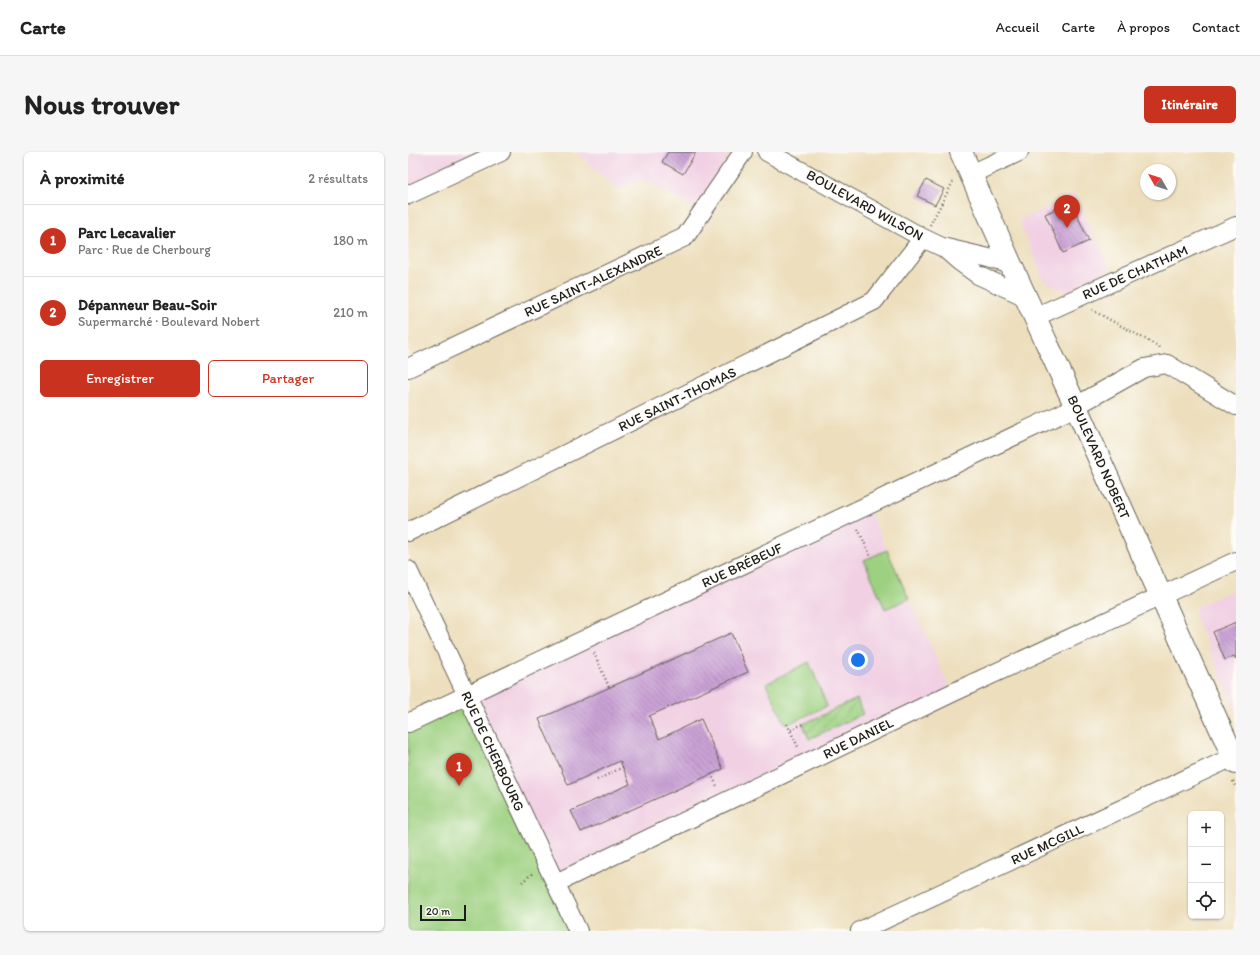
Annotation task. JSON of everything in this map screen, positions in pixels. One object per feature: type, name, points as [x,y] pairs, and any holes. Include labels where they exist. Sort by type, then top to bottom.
[{"type":"street","points":[[408,195],[501,152]]},
{"type":"street","name":"RUE SAINT-ALEXANDRE","points":[[408,368],[685,237],[743,152]]},
{"type":"street","name":"BOULEVARD WILSON","points":[[766,152],[942,247],[989,258],[1010,265]]},
{"type":"street","points":[[966,162],[1019,152]]},
{"type":"street","name":"BOULEVARD NOBERT","points":[[966,162],[1010,265],[1026,297],[1161,596],[1233,749]]},
{"type":"street","name":"RUE DE CHATHAM","points":[[1035,317],[1236,226]]},
{"type":"street","name":"RUE SAINT-THOMAS","points":[[408,532],[874,301],[923,238]]},
{"type":"street","name":"BOULEVARD WILSON","points":[[942,247],[978,275],[1026,297]]},
{"type":"street","points":[[1076,407],[1144,368],[1167,364],[1236,406]]},
{"type":"street","name":"RUE BRÉBEUF","points":[[408,723],[1076,407]]},
{"type":"street","name":"RUE DANIEL","points":[[556,883],[952,693],[1236,561]]},
{"type":"street","name":"RUE DE CHERBOURG","points":[[408,570],[578,931]]},
{"type":"street","name":"RUE MCGILL","points":[[860,931],[1233,749]]},
{"type":"path","points":[[923,238],[966,162]]},
{"type":"path","points":[[1074,299],[1158,346],[1167,364]]},
{"type":"path","points":[[851,514],[871,557]]},
{"type":"path","points":[[588,638],[609,687]]},
{"type":"path","points":[[787,724],[806,763]]},
{"type":"path","points":[[790,730],[803,724]]},
{"type":"path","points":[[597,780],[623,767]]},
{"type":"shaded area","points":[[408,152],[480,152],[408,186]]},
{"type":"shaded area","points":[[576,152],[728,152],[729,155],[697,211],[646,180],[630,184],[618,190]]},
{"type":"shaded area","points":[[1075,194],[1110,269],[1066,292],[1044,281],[1019,220]]},
{"type":"shaded area","points":[[867,506],[952,693],[556,883],[467,695]]},
{"type":"shaded area","points":[[1236,589],[1236,710],[1194,615],[1197,606]]},
{"type":"green space","points":[[887,550],[909,599],[885,609],[864,560]]},
{"type":"green space","points":[[809,662],[827,706],[786,725],[766,684]]},
{"type":"green space","points":[[467,695],[578,931],[408,931],[408,723]]},
{"type":"green space","points":[[857,699],[863,714],[809,739],[803,724]]},
{"type":"building","points":[[668,152],[696,152],[683,174],[662,162]]},
{"type":"building","points":[[926,180],[944,189],[935,205],[917,196]]},
{"type":"building","points":[[1071,202],[1089,241],[1063,253],[1045,214]]},
{"type":"building","points":[[1236,622],[1236,659],[1234,656],[1225,660],[1213,632]]},
{"type":"building","points":[[731,633],[748,672],[649,716],[659,739],[701,719],[723,769],[581,832],[571,811],[630,784],[620,761],[568,785],[539,719]]},
{"type":"place","name":"Dépanneur Beau-Soir","points":[[1067,228]]},
{"type":"place","name":"Parc Lecavalier","points":[[459,786]]}]
